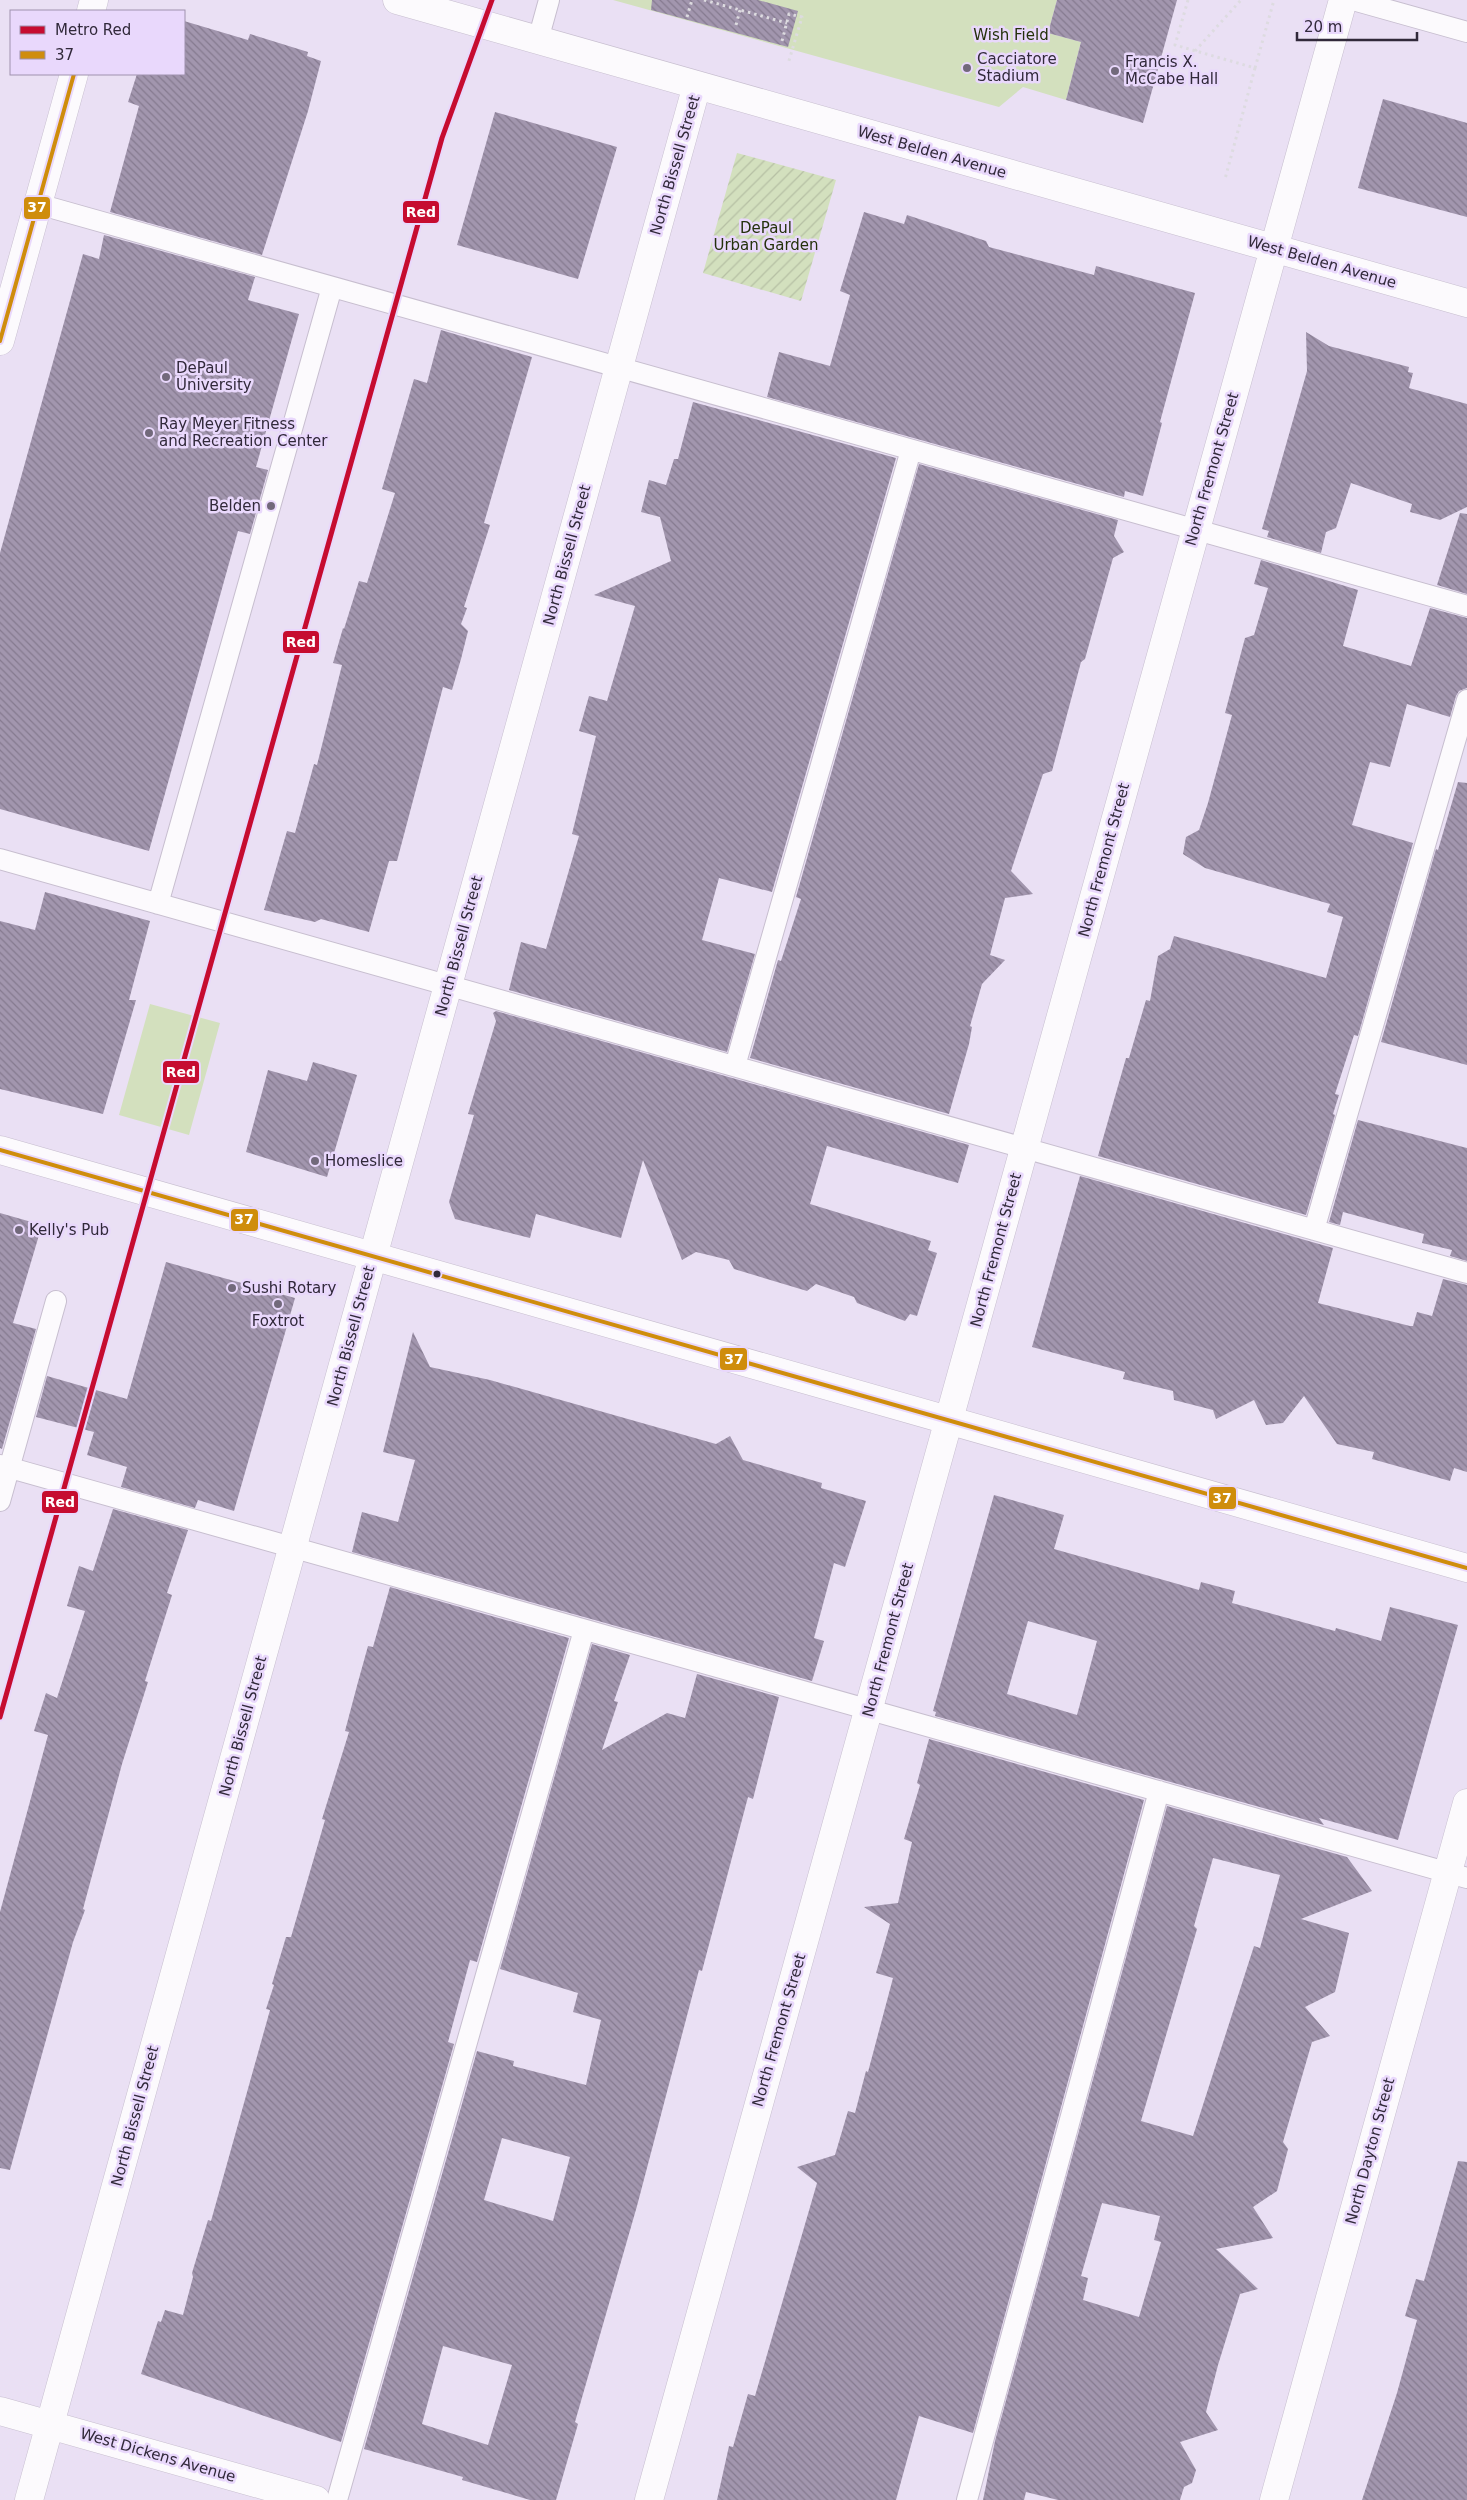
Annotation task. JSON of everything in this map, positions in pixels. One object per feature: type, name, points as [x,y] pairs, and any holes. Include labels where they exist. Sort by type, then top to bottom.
[{"type":"street","name":"West Belden Avenue","points":[[397,0],[1467,303]]},
{"type":"street","name":"North Fremont Street","points":[[649,2500],[1343,0]]},
{"type":"street","points":[[0,341],[74,75]]},
{"type":"street","name":"North Bissell Street","points":[[29,2500],[697,85]]},
{"type":"street","points":[[0,1150],[1467,1568]]},
{"type":"street","name":"North Dayton Street","points":[[1274,2500],[1457,1875],[1467,1803]]},
{"type":"street","name":"West Dickens Avenue","points":[[0,2411],[316,2500]]},
{"type":"lane","points":[[538,40],[549,0]]},
{"type":"lane","points":[[1353,0],[1467,32]]},
{"type":"lane","points":[[38,204],[1467,606]]},
{"type":"lane","points":[[158,904],[332,287]]},
{"type":"lane","points":[[735,1066],[911,450]]},
{"type":"lane","points":[[1314,1230],[1467,700]]},
{"type":"lane","points":[[0,859],[1467,1273]]},
{"type":"lane","points":[[0,1501],[5,1466],[56,1300]]},
{"type":"lane","points":[[5,1466],[1457,1875]]},
{"type":"lane","points":[[337,2500],[584,1630]]},
{"type":"lane","points":[[967,2500],[1159,1791]]},
{"type":"path","points":[[688,17],[692,0]]},
{"type":"path","points":[[704,0],[786,23]]},
{"type":"path","points":[[1188,0],[1175,44],[1255,68]]},
{"type":"path","points":[[1195,51],[1241,0]]},
{"type":"path","points":[[1224,180],[1274,0]]},
{"type":"path","points":[[736,25],[740,10]]},
{"type":"path","points":[[782,41],[789,14],[802,17],[788,64]]},
{"type":"green space","name":"Cacciatore Stadium","points":[[613,0],[1057,0],[1048,33],[1081,42],[1066,100],[1023,87],[999,107]]},
{"type":"green space","name":"DePaul Urban Garden","points":[[737,153],[836,180],[801,301],[703,273]]},
{"type":"green space","points":[[150,1004],[220,1023],[189,1135],[119,1115]]},
{"type":"building","points":[[652,0],[758,0],[798,11],[788,47],[651,10]]},
{"type":"building","name":"Francis X. McCabe Hall","points":[[1057,0],[1177,0],[1143,123],[1066,100],[1081,42],[1048,33]]},
{"type":"building","points":[[185,21],[248,40],[250,34],[308,52],[307,56],[321,61],[308,111],[262,255],[110,212],[139,106],[128,102],[137,75],[185,75]]},
{"type":"building","points":[[1383,99],[1467,123],[1467,217],[1358,188]]},
{"type":"building","points":[[495,112],[617,147],[578,279],[457,245]]},
{"type":"building","points":[[864,212],[904,224],[907,215],[986,241],[989,247],[1094,275],[1096,266],[1195,293],[1160,422],[1162,423],[1143,496],[1125,491],[1124,497],[767,397],[779,352],[830,366],[850,295],[840,291]]},
{"type":"building","name":"Ray Meyer Fitness and Recreation Center","points":[[104,235],[255,277],[248,300],[299,314],[256,467],[268,470],[250,534],[238,531],[149,851],[0,809],[0,553],[83,254],[99,259]]},
{"type":"building","points":[[441,330],[532,357],[484,523],[490,525],[464,607],[467,608],[461,624],[468,631],[452,690],[443,687],[397,861],[389,861],[369,932],[321,919],[315,922],[264,910],[287,831],[295,833],[314,764],[317,765],[342,665],[333,663],[343,628],[359,581],[367,583],[395,493],[382,489],[414,379],[427,383]]},
{"type":"building","points":[[1306,332],[1329,346],[1409,367],[1408,372],[1413,373],[1409,388],[1467,404],[1467,507],[1440,520],[1410,512],[1412,504],[1351,483],[1336,528],[1326,532],[1321,553],[1267,537],[1269,531],[1262,529],[1307,371]]},
{"type":"building","points":[[693,402],[896,458],[772,892],[719,878],[702,940],[755,954],[727,1052],[509,990],[521,942],[546,949],[579,836],[572,834],[596,736],[579,731],[589,696],[607,701],[635,606],[594,595],[671,561],[660,517],[641,512],[649,480],[666,485],[674,459],[678,459]]},
{"type":"building","points":[[919,464],[1118,520],[1114,536],[1124,552],[1113,558],[1085,659],[1081,662],[1052,771],[1043,774],[1011,871],[1033,894],[1005,898],[990,955],[1005,960],[982,984],[970,1026],[972,1027],[969,1044],[949,1114],[750,1058],[778,960],[781,961],[801,899],[796,897]]},
{"type":"building","points":[[1460,513],[1467,514],[1467,594],[1437,585]]},
{"type":"building","points":[[1261,560],[1358,590],[1343,646],[1411,666],[1430,608],[1467,618],[1467,688],[1459,691],[1456,696],[1450,717],[1407,704],[1390,767],[1370,762],[1352,825],[1413,843],[1358,1036],[1354,1035],[1335,1094],[1339,1095],[1333,1114],[1335,1115],[1306,1215],[1098,1156],[1126,1058],[1129,1058],[1146,1000],[1150,1001],[1158,956],[1170,949],[1174,936],[1326,978],[1343,917],[1327,912],[1330,904],[1205,868],[1183,854],[1186,837],[1199,830],[1208,803],[1232,715],[1225,713],[1245,638],[1254,635],[1268,588],[1254,584]]},
{"type":"building","points":[[1458,782],[1467,783],[1467,1065],[1381,1042],[1436,849],[1438,850]]},
{"type":"building","points":[[45,892],[150,921],[129,1000],[136,1000],[103,1114],[0,1089],[0,921],[35,930]]},
{"type":"building","points":[[496,1011],[969,1145],[958,1183],[827,1146],[810,1204],[931,1241],[928,1250],[937,1253],[917,1316],[910,1314],[905,1321],[857,1303],[854,1297],[816,1284],[807,1291],[734,1269],[729,1260],[696,1252],[682,1260],[643,1160],[621,1238],[536,1214],[530,1238],[455,1219],[449,1202],[474,1115],[468,1114],[496,1021],[493,1013]]},
{"type":"building","points":[[313,1062],[357,1075],[327,1177],[246,1152],[268,1070],[307,1081]]},
{"type":"building","points":[[1358,1120],[1467,1148],[1467,1261],[1450,1256],[1452,1250],[1422,1243],[1424,1234],[1343,1212],[1340,1225],[1329,1222]]},
{"type":"building","points":[[1080,1176],[1333,1248],[1318,1303],[1413,1326],[1417,1312],[1432,1316],[1443,1279],[1467,1285],[1467,1472],[1454,1468],[1450,1481],[1372,1459],[1374,1452],[1337,1444],[1304,1396],[1283,1423],[1266,1425],[1254,1400],[1216,1419],[1213,1410],[1174,1400],[1173,1391],[1123,1379],[1125,1372],[1032,1347]]},
{"type":"building","points":[[0,1213],[42,1225],[13,1323],[36,1329],[2,1449],[0,1448]]},
{"type":"building","points":[[166,1262],[295,1298],[234,1511],[198,1500],[195,1508],[121,1487],[127,1467],[87,1455],[94,1432],[36,1417],[47,1376],[127,1399]]},
{"type":"building","points":[[413,1332],[430,1367],[490,1380],[716,1444],[730,1436],[743,1460],[822,1483],[821,1488],[866,1501],[845,1567],[834,1563],[814,1638],[824,1641],[812,1681],[352,1552],[362,1512],[398,1522],[415,1460],[383,1452]]},
{"type":"building","points":[[994,1495],[1064,1515],[1054,1549],[1199,1590],[1201,1582],[1235,1591],[1232,1603],[1335,1631],[1336,1628],[1381,1641],[1390,1607],[1458,1625],[1398,1840],[1319,1818],[1324,1825],[935,1716],[936,1712],[933,1711]],"holes":[[[1028,1621],[1097,1641],[1077,1715],[1007,1694]]]},
{"type":"building","points":[[113,1509],[188,1530],[167,1593],[172,1595],[145,1681],[148,1682],[122,1764],[83,1909],[85,1910],[73,1942],[10,2170],[0,2168],[0,1912],[48,1735],[34,1731],[46,1693],[57,1698],[85,1611],[67,1606],[79,1566],[93,1571]]},
{"type":"building","points":[[390,1587],[569,1638],[477,1962],[470,1960],[448,2042],[454,2044],[341,2442],[141,2374],[158,2321],[161,2322],[165,2310],[183,2315],[193,2277],[192,2273],[208,2220],[211,2221],[270,2010],[266,2009],[274,1985],[272,1984],[286,1937],[291,1937],[325,1820],[322,1819],[349,1732],[345,1731],[368,1646],[373,1647]]},
{"type":"building","points":[[592,1644],[630,1655],[614,1701],[618,1702],[602,1750],[667,1713],[685,1718],[697,1674],[779,1697],[753,1799],[748,1797],[702,1971],[699,1970],[637,2206],[575,2422],[578,2424],[556,2500],[530,2500],[462,2480],[463,2477],[364,2449],[477,2051],[514,2061],[513,2066],[586,2085],[601,2020],[573,2012],[578,1993],[500,1969]],"holes":[[[502,2138],[570,2157],[553,2221],[484,2200]],[[443,2346],[512,2365],[488,2445],[422,2424]]]},
{"type":"building","points":[[929,1739],[1144,1800],[973,2433],[919,2416],[896,2500],[717,2500],[729,2446],[733,2447],[748,2394],[755,2396],[817,2183],[797,2167],[835,2155],[848,2111],[855,2113],[866,2071],[868,2072],[893,1978],[876,1973],[890,1924],[864,1907],[898,1903],[912,1842],[904,1839],[920,1785],[917,1783]]},
{"type":"building","points":[[1167,1806],[1347,1857],[1372,1891],[1301,1919],[1349,1933],[1335,1992],[1305,2007],[1330,2036],[1312,2042],[1283,2142],[1288,2149],[1277,2191],[1253,2207],[1273,2238],[1216,2249],[1258,2289],[1240,2294],[1218,2365],[1206,2412],[1218,2430],[1180,2442],[1196,2470],[1192,2483],[1184,2487],[1180,2500],[1058,2500],[1026,2492],[1024,2500],[983,2500],[995,2441]],"holes":[[[1213,1858],[1280,1875],[1260,1948],[1254,1946],[1193,2136],[1141,2121],[1197,1929],[1194,1926]],[[1102,2203],[1160,2216],[1154,2240],[1161,2242],[1139,2317],[1083,2300],[1088,2278],[1081,2276]]]},
{"type":"building","points":[[1458,2161],[1467,2162],[1467,2500],[1362,2500],[1397,2393],[1417,2320],[1405,2316],[1416,2279],[1424,2281]]},
{"type":"metro line","name":"Red","points":[[0,1717],[442,138],[492,0]]},
{"type":"transit line","name":"37","points":[[0,341],[74,75]]},
{"type":"transit line","name":"37","points":[[0,1150],[1467,1568]]},
{"type":"place","name":"Cacciatore Stadium","points":[[967,68]]},
{"type":"place","name":"Francis X. McCabe Hall","points":[[1115,71]]},
{"type":"place","name":"DePaul University","points":[[166,377]]},
{"type":"place","name":"Ray Meyer Fitness and Recreation Center","points":[[149,433]]},
{"type":"place","name":"Belden","points":[[271,506]]},
{"type":"place","name":"Homeslice","points":[[315,1161]]},
{"type":"place","name":"Kelly's Pub","points":[[19,1230]]},
{"type":"place","name":"Sushi Rotary","points":[[232,1288]]},
{"type":"place","name":"Foxtrot","points":[[278,1304]]},
{"type":"park label","name":"Wish Field","points":[[1011,35]]}]
